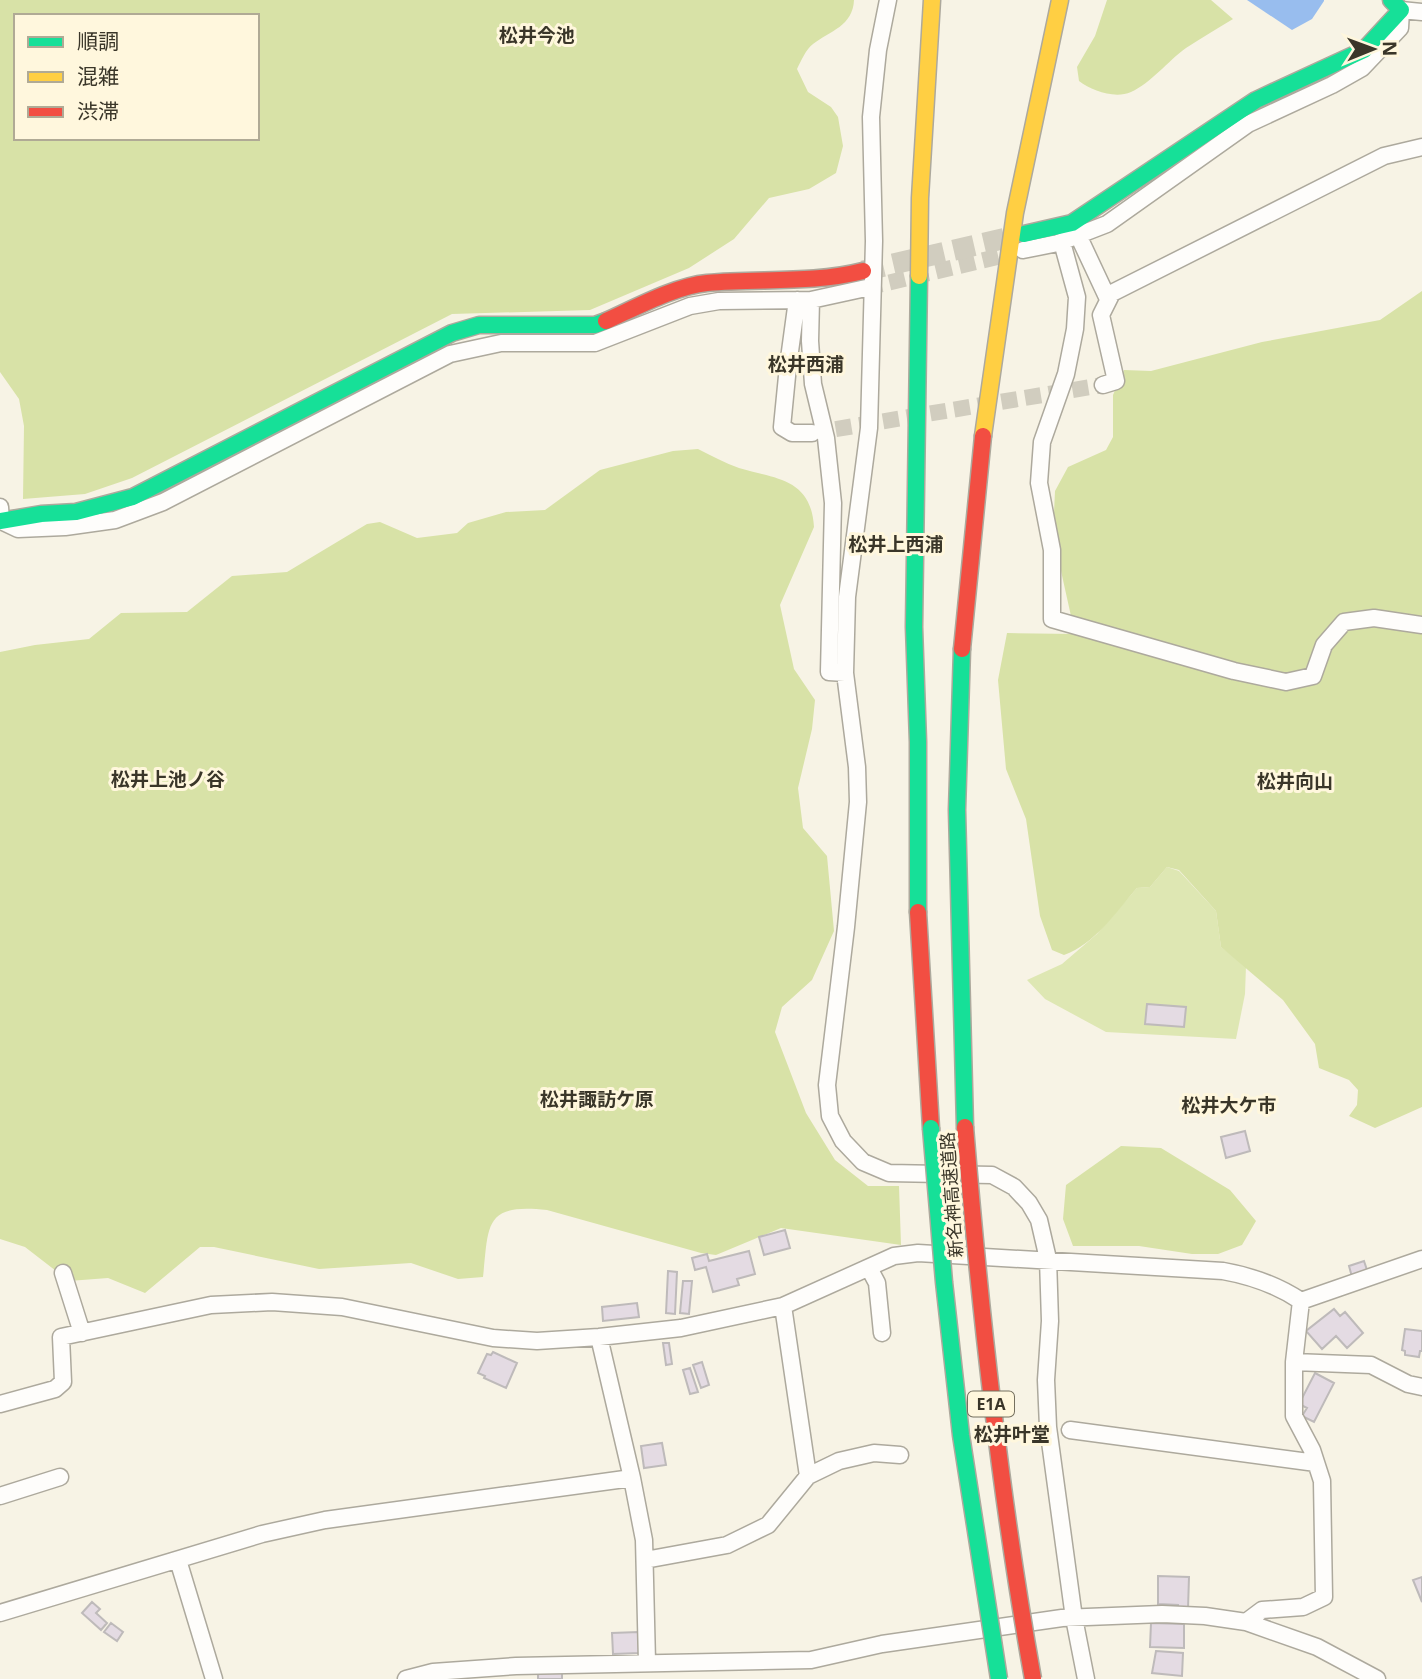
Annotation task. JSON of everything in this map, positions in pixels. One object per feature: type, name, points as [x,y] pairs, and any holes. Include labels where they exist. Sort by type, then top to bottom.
[{"type":"main road","name":"新名神高速道路","points":[[932,0],[920,198],[914,627],[918,742],[917,901],[944,1282],[961,1435],[999,1679]]},
{"type":"main road","name":"新名神高速道路","points":[[1033,1679],[1020,1609],[991,1401],[965,1127],[957,863],[959,704],[975,500],[1001,290],[1046,56],[1060,0]]},
{"type":"main road","points":[[1024,242],[1072,223],[1256,100],[1364,50],[1396,5]]},
{"type":"main road","points":[[0,521],[41,514],[76,512],[133,497],[452,333],[479,325],[594,325],[704,283],[836,278],[863,271]]},
{"type":"street","points":[[888,0],[878,50],[871,117],[874,241],[869,428],[847,597],[845,673],[857,767],[858,802],[827,1085],[830,1116],[843,1141],[863,1162],[889,1174],[992,1175],[1014,1187],[1040,1220],[1048,1259],[1048,1427],[1074,1618],[1086,1679]]},
{"type":"street","points":[[1024,242],[1062,242],[1107,224],[1248,124],[1362,68],[1400,28],[1396,5],[1422,12]]},
{"type":"street","points":[[1103,385],[1116,381],[1101,315],[1112,293],[1384,156],[1422,147]]},
{"type":"street","points":[[1078,235],[1108,299]]},
{"type":"street","points":[[1062,242],[1077,297],[1075,329],[1066,374],[1042,442],[1039,483],[1052,550],[1052,619],[1234,671],[1286,682],[1313,676],[1324,645],[1344,621],[1374,618],[1422,625]]},
{"type":"street","points":[[0,507],[0,521],[18,529],[65,527],[115,520],[163,502],[450,354],[501,343],[595,343],[690,306],[719,301],[804,300],[866,288]]},
{"type":"street","points":[[804,300],[813,384],[826,438],[833,503],[829,672],[845,673]]},
{"type":"street","points":[[804,300],[788,366],[782,427],[792,433],[812,433]]},
{"type":"street","points":[[0,1404],[55,1389],[63,1382],[61,1337],[211,1306],[272,1302],[342,1307],[493,1338],[537,1342],[681,1328],[783,1306],[894,1256],[918,1253],[1223,1271],[1247,1275],[1286,1291],[1301,1301]]},
{"type":"street","points":[[1301,1301],[1422,1259]]},
{"type":"street","points":[[869,1268],[877,1283],[882,1333]]},
{"type":"street","points":[[63,1273],[82,1333]]},
{"type":"street","points":[[1246,1622],[1262,1610],[1304,1606],[1324,1597],[1322,1481],[1312,1450],[1294,1416],[1294,1362],[1301,1301]]},
{"type":"street","points":[[783,1306],[808,1476]]},
{"type":"street","points":[[599,1337],[632,1478],[645,1560],[647,1662]]},
{"type":"street","points":[[1294,1362],[1371,1365],[1408,1384],[1422,1387]]},
{"type":"street","points":[[1070,1430],[1316,1463]]},
{"type":"street","points":[[645,1560],[727,1545],[768,1525],[808,1476],[839,1461],[874,1453],[900,1455]]},
{"type":"street","points":[[0,1496],[60,1477]]},
{"type":"street","points":[[0,1613],[262,1534],[325,1520],[632,1478]]},
{"type":"street","points":[[178,1560],[214,1679]]},
{"type":"street","points":[[406,1679],[433,1672],[502,1667],[811,1660],[882,1644],[1074,1618],[1162,1614],[1246,1622],[1317,1647],[1377,1679]]},
{"type":"green space","points":[[0,0],[854,0],[850,16],[839,27],[810,46],[797,69],[808,92],[831,107],[838,117],[843,146],[836,173],[809,189],[769,198],[734,239],[689,268],[590,310],[452,314],[132,478],[85,494],[23,499],[24,426],[19,399],[0,372]]},
{"type":"green space","points":[[1107,0],[1211,0],[1233,19],[1186,48],[1138,88],[1125,94],[1111,94],[1097,91],[1079,81],[1077,67],[1095,36]]},
{"type":"green space","points":[[1422,291],[1422,1107],[1375,1128],[1349,1116],[1357,1105],[1358,1090],[1349,1080],[1319,1068],[1315,1044],[1283,1000],[1221,947],[1216,911],[1179,870],[1167,867],[1150,887],[1137,888],[1095,935],[1075,950],[1064,955],[1052,950],[1040,916],[1026,819],[1006,769],[998,680],[1007,633],[1075,634],[1053,535],[1055,491],[1068,467],[1106,450],[1113,437],[1113,395],[1124,370],[1151,371],[1262,342],[1380,320]]},
{"type":"green space","points":[[698,449],[739,468],[789,483],[799,490],[811,511],[814,527],[780,605],[794,669],[815,700],[812,729],[798,788],[803,828],[827,856],[834,931],[812,980],[782,1007],[775,1032],[806,1113],[835,1160],[868,1186],[899,1186],[901,1245],[781,1228],[716,1255],[547,1210],[526,1209],[500,1214],[493,1221],[489,1231],[483,1277],[458,1279],[411,1263],[319,1269],[214,1247],[200,1247],[145,1293],[108,1278],[69,1281],[25,1247],[0,1239],[0,652],[89,639],[121,613],[187,612],[232,576],[287,572],[367,524],[380,522],[417,538],[457,533],[468,523],[506,512],[545,510],[600,470],[673,451]]},
{"type":"green space","points":[[1167,867],[1179,871],[1216,911],[1221,947],[1246,966],[1245,994],[1236,1039],[1106,1032],[1045,999],[1027,980],[1062,964],[1097,934],[1137,888],[1150,887]]},
{"type":"green space","points":[[1121,1146],[1161,1148],[1230,1190],[1256,1221],[1242,1245],[1218,1254],[1192,1254],[1139,1246],[1073,1246],[1063,1219],[1066,1185]]},
{"type":"water","points":[[1247,0],[1324,1],[1312,19],[1292,30]]},
{"type":"building","points":[[1147,1004],[1186,1007],[1184,1027],[1145,1024]]},
{"type":"building","points":[[1245,1131],[1250,1151],[1226,1158],[1221,1137]]},
{"type":"building","points":[[785,1230],[790,1248],[764,1255],[759,1237]]},
{"type":"building","points":[[749,1251],[755,1274],[737,1279],[739,1285],[713,1292],[706,1267],[695,1270],[692,1258],[707,1254],[709,1261]]},
{"type":"building","points":[[1364,1261],[1368,1273],[1352,1277],[1349,1266]]},
{"type":"building","points":[[668,1271],[677,1272],[675,1314],[666,1313]]},
{"type":"building","points":[[683,1281],[692,1281],[689,1314],[680,1313]]},
{"type":"building","points":[[637,1303],[639,1317],[603,1321],[602,1307]]},
{"type":"building","points":[[1334,1309],[1340,1316],[1345,1312],[1363,1333],[1347,1348],[1336,1336],[1322,1349],[1306,1331]]},
{"type":"building","points":[[1405,1329],[1422,1331],[1422,1351],[1419,1357],[1405,1355],[1402,1350]]},
{"type":"building","points":[[663,1343],[669,1343],[672,1364],[666,1365]]},
{"type":"building","points":[[493,1352],[517,1363],[506,1388],[478,1373],[487,1354],[491,1355]]},
{"type":"building","points":[[702,1362],[709,1385],[701,1388],[693,1365]]},
{"type":"building","points":[[690,1368],[698,1392],[690,1394],[683,1370]]},
{"type":"building","points":[[1315,1373],[1334,1383],[1314,1422],[1302,1416],[1307,1408],[1299,1404]]},
{"type":"building","points":[[662,1443],[666,1465],[644,1468],[641,1446]]},
{"type":"building","points":[[1158,1576],[1189,1577],[1188,1609],[1178,1608],[1178,1605],[1158,1604]]},
{"type":"building","points":[[1422,1577],[1422,1602],[1413,1580]]},
{"type":"building","points":[[92,1602],[100,1609],[96,1613],[107,1623],[101,1630],[82,1613]]},
{"type":"building","points":[[111,1623],[123,1632],[117,1641],[104,1632]]},
{"type":"building","points":[[1151,1623],[1184,1624],[1184,1648],[1150,1647]]},
{"type":"building","points":[[638,1632],[640,1653],[613,1654],[612,1633]]},
{"type":"building","points":[[1156,1651],[1183,1653],[1182,1676],[1152,1673]]},
{"type":"building","points":[[538,1673],[562,1673],[562,1679],[538,1679]]},
{"type":"tunnel","points":[[863,271],[1024,234]]},
{"type":"tunnel","points":[[866,288],[1014,253]]},
{"type":"tunnel","points":[[812,433],[1103,385]]},
{"type":"traffic: fast","points":[[1024,234],[1072,223],[1256,100],[1364,50],[1401,10],[1391,0]]},
{"type":"traffic: fast","points":[[918,912],[918,742],[914,627],[919,276]]},
{"type":"traffic: fast","points":[[0,521],[41,514],[76,512],[133,497],[452,333],[479,325],[595,325],[606,321]]},
{"type":"traffic: fast","points":[[962,649],[957,810],[965,1127]]},
{"type":"traffic: fast","points":[[931,1128],[961,1435],[999,1679]]},
{"type":"traffic: slow","points":[[919,276],[920,198],[932,0]]},
{"type":"traffic: slow","points":[[983,436],[1015,213],[1060,0]]},
{"type":"traffic: jam","points":[[606,321],[655,298],[695,285],[824,278],[863,271]]},
{"type":"traffic: jam","points":[[962,649],[983,436]]},
{"type":"traffic: jam","points":[[918,912],[931,1128]]},
{"type":"traffic: jam","points":[[965,1127],[992,1404],[1033,1679]]},
{"type":"district","name":"松井今池","points":[[537,35]]},
{"type":"district","name":"松井西浦","points":[[806,364]]},
{"type":"district","name":"松井上西浦","points":[[896,544]]},
{"type":"district","name":"松井上池ノ谷","points":[[168,779]]},
{"type":"district","name":"松井向山","points":[[1295,781]]},
{"type":"district","name":"松井諏訪ケ原","points":[[597,1099]]},
{"type":"district","name":"松井大ケ市","points":[[1229,1105]]},
{"type":"district","name":"松井叶堂","points":[[1012,1434]]}]
